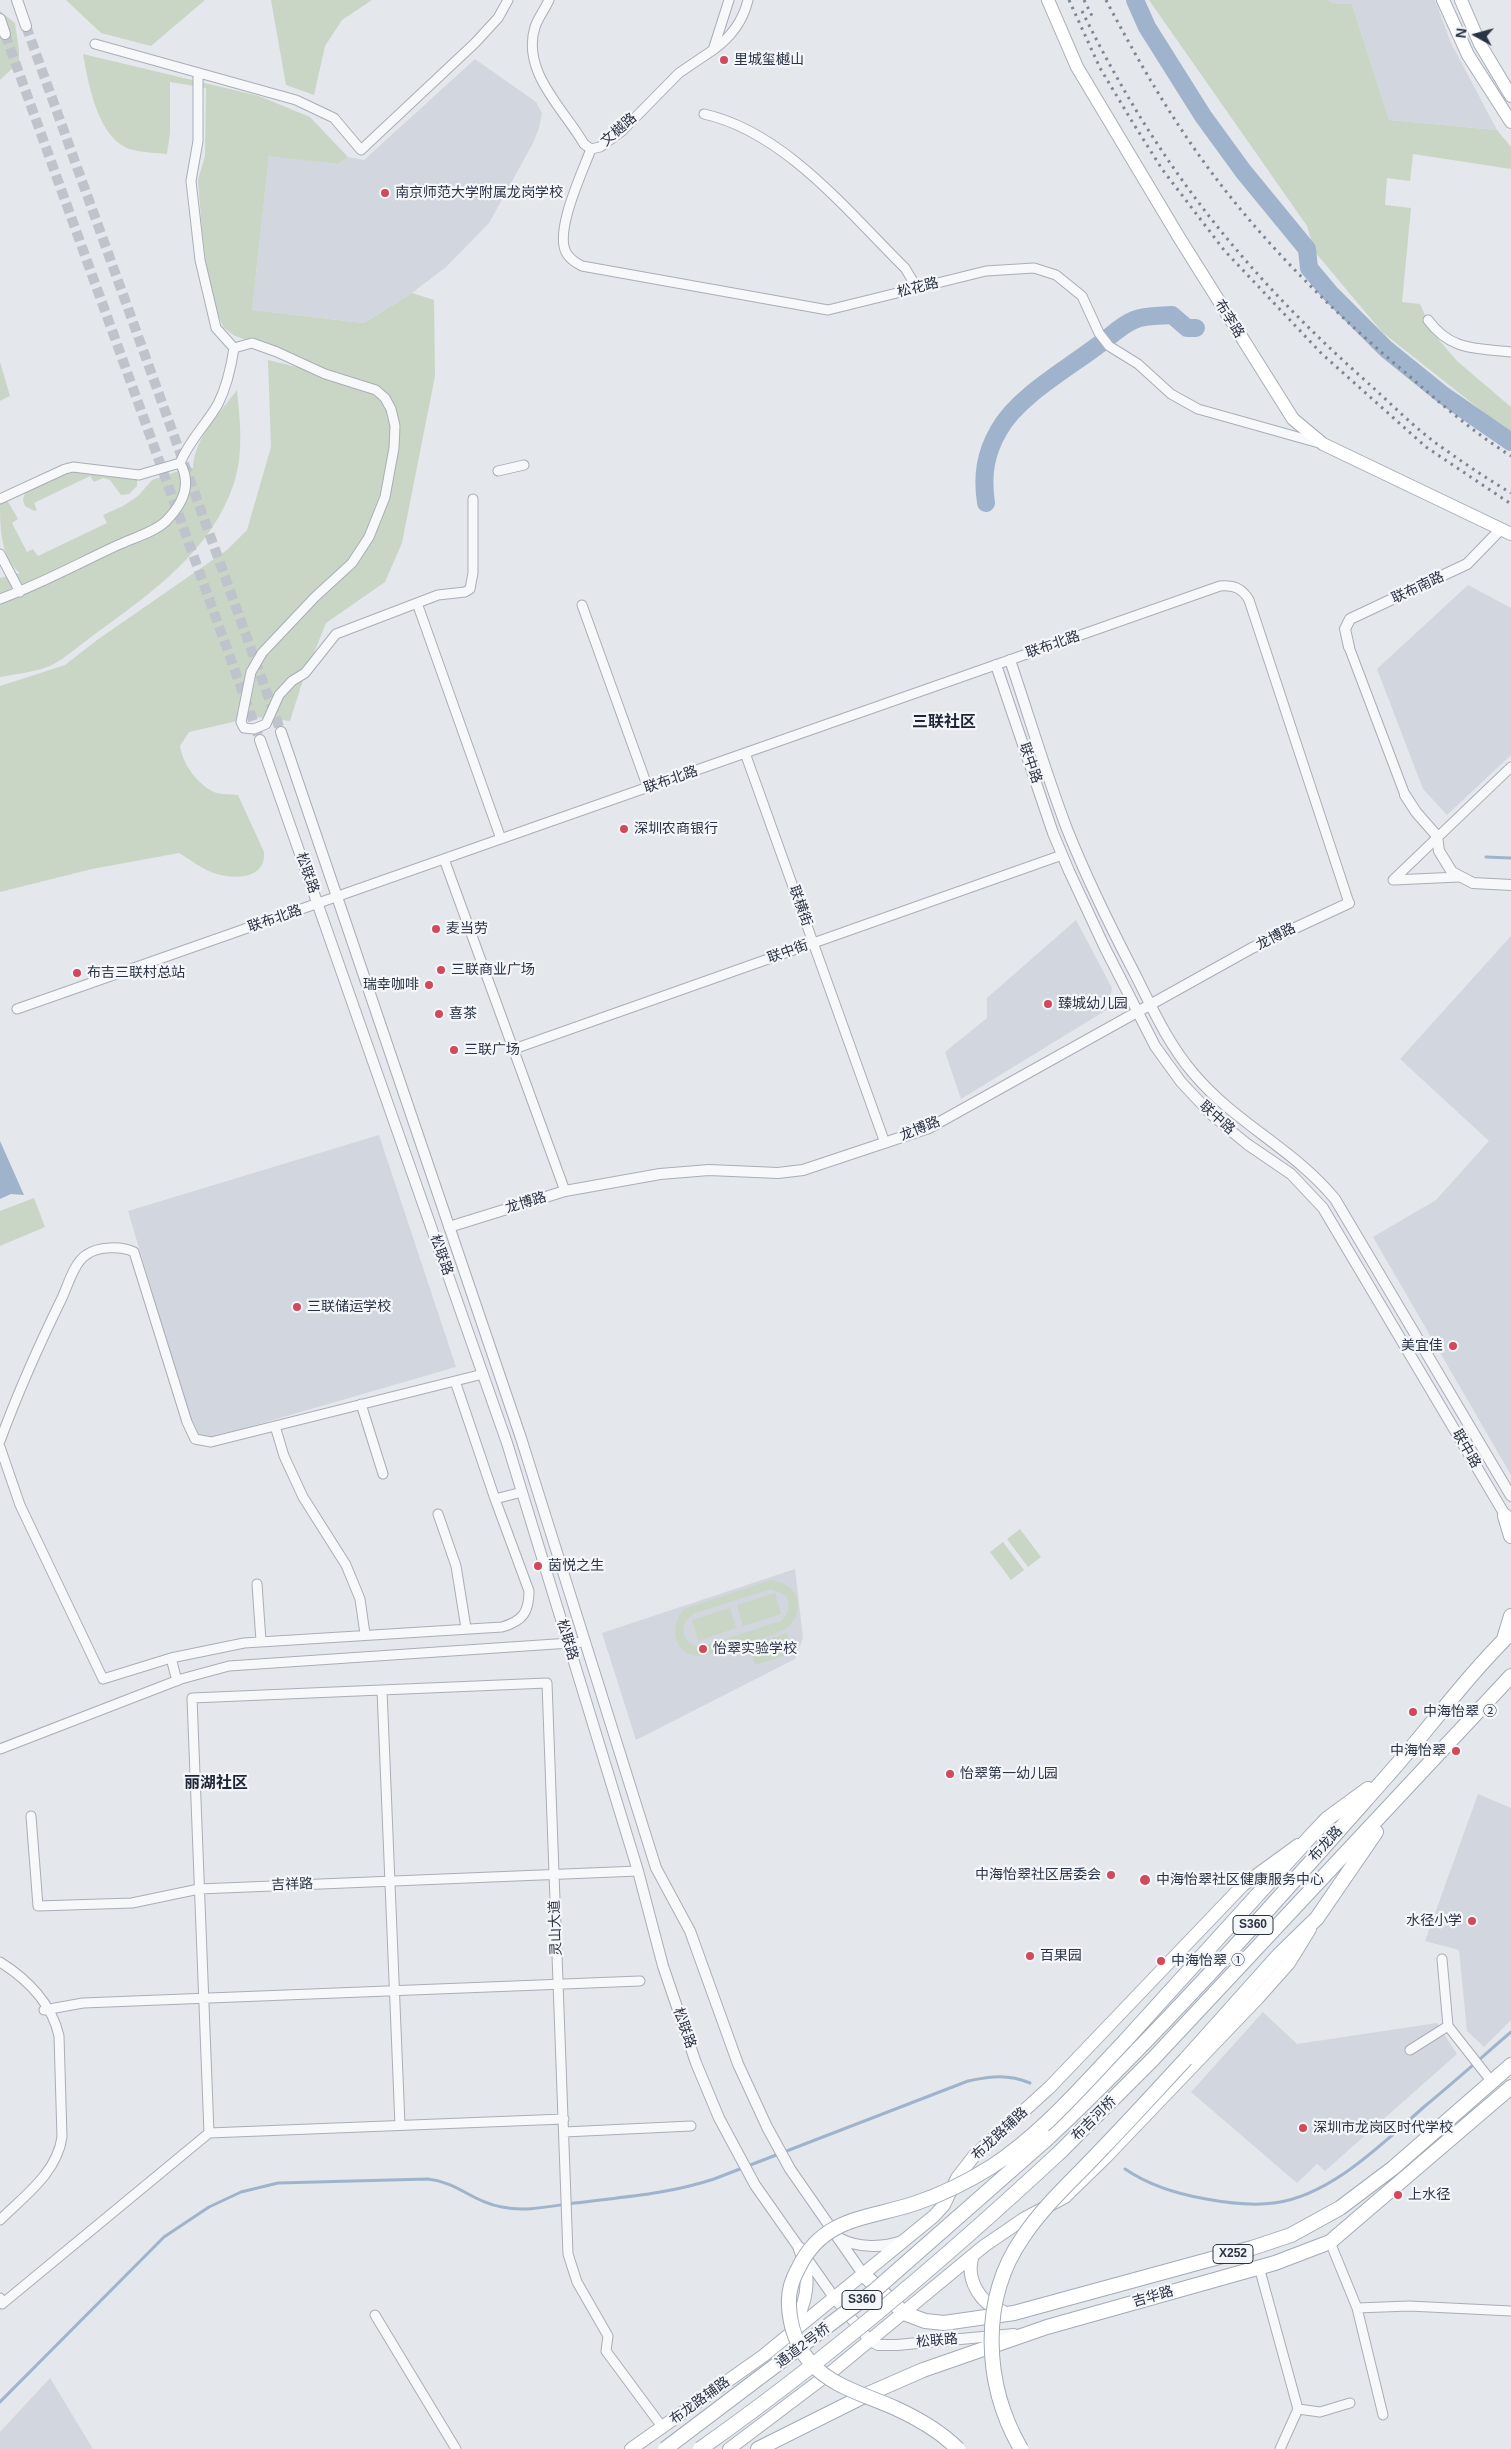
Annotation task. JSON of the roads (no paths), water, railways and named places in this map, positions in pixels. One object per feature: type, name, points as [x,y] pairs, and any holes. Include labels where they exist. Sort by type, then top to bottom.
[{"type":"main road","name":"布李路","points":[[1048,0],[1077,67],[1185,248],[1293,419],[1323,444],[1506,532]]},
{"type":"main road","points":[[1443,0],[1468,55],[1511,122]]},
{"type":"main road","points":[[1461,0],[1480,44],[1511,96]]},
{"type":"main road","points":[[1508,1521],[1511,1536]]},
{"type":"main road","points":[[1508,1636],[1511,1616]]},
{"type":"main road","name":"布龙路","points":[[1115,2073],[1238,1942],[1389,1774],[1508,1636]]},
{"type":"main road","name":"布龙路","points":[[1128,2085],[1511,1676]]},
{"type":"main road","points":[[958,2449],[917,2420],[840,2385],[814,2366],[800,2347],[790,2318],[789,2297],[793,2277],[802,2259],[814,2244],[837,2226],[855,2218],[928,2199],[976,2176],[1004,2158],[1043,2124],[1125,2041],[1309,1838],[1342,1807],[1389,1774]]},
{"type":"main road","points":[[729,2449],[870,2341],[973,2255],[1024,2218],[1065,2197],[1106,2158],[1289,1963],[1393,1804]]},
{"type":"main road","name":"布龙路辅路","points":[[632,2449],[784,2339],[833,2296],[940,2210],[957,2178],[974,2156],[1050,2087],[1243,1885],[1309,1838]]},
{"type":"main road","points":[[1021,2449],[1006,2420],[997,2390],[991,2347],[994,2312],[1001,2283],[1022,2238],[1052,2200],[1186,2059],[1279,1955],[1317,1918]]},
{"type":"main road","name":"吉华路","points":[[862,2274],[904,2313],[925,2321],[944,2323],[1014,2313],[1243,2251],[1307,2227],[1356,2197],[1511,2066]]},
{"type":"main road","name":"布吉河桥","points":[[1048,2138],[1115,2073]]},
{"type":"main road","name":"布吉河桥","points":[[1060,2152],[1128,2085]]},
{"type":"main road","name":"吉华路","points":[[758,2449],[900,2380],[1047,2327],[1293,2257],[1330,2242],[1511,2087]]},
{"type":"main road","name":"通道2号桥","points":[[665,2449],[874,2291],[1048,2138]]},
{"type":"main road","name":"通道2号桥","points":[[700,2449],[782,2390],[869,2321],[978,2227],[1060,2152]]},
{"type":"main road","points":[[784,2339],[797,2320],[805,2296],[806,2272],[800,2249]]},
{"type":"main road","points":[[973,2255],[971,2275],[981,2297],[995,2309],[1014,2313]]},
{"type":"street","points":[[17,0],[26,26]]},
{"type":"street","points":[[95,44],[296,100],[334,118],[361,150],[475,43],[498,18],[508,0]]},
{"type":"street","name":"文樾路","points":[[549,0],[535,28],[532,57],[534,64],[561,110],[584,144],[591,149],[600,148],[622,130],[679,73],[713,50],[732,34],[746,9],[748,0]]},
{"type":"street","points":[[713,50],[729,0]]},
{"type":"street","points":[[0,19],[5,34]]},
{"type":"street","points":[[198,73],[198,141],[191,181],[200,260],[216,328],[234,348]]},
{"type":"street","points":[[704,114],[727,119],[750,129],[794,159],[905,268],[917,288]]},
{"type":"street","name":"松花路","points":[[591,149],[564,228],[566,253],[573,261],[582,266],[828,310],[986,271],[1034,268],[1056,275],[1082,296],[1099,333],[1109,346],[1138,364],[1171,394],[1198,409],[1323,444]]},
{"type":"street","points":[[1428,320],[1445,339],[1456,344],[1511,352]]},
{"type":"street","points":[[234,348],[252,343],[325,374],[376,390],[385,398],[391,409],[395,426],[394,448],[385,496],[369,537],[352,562],[262,653],[252,672],[240,722],[244,728],[260,728],[266,724],[278,695],[292,681],[305,673],[336,634],[438,595],[465,592],[472,584],[473,499]]},
{"type":"street","points":[[180,463],[187,446],[217,406],[228,381],[234,348]]},
{"type":"street","points":[[0,499],[57,471],[74,467],[139,475],[180,463]]},
{"type":"street","points":[[0,599],[20,592],[165,522],[182,500],[185,491],[186,472],[180,463]]},
{"type":"street","points":[[498,471],[524,466]]},
{"type":"street","name":"联布南路","points":[[1349,647],[1345,629],[1350,619],[1467,564],[1506,532]]},
{"type":"street","points":[[0,554],[20,592]]},
{"type":"street","name":"联布北路","points":[[17,1009],[1220,586],[1238,587],[1245,592],[1249,600],[1349,903]]},
{"type":"street","points":[[416,603],[501,839]]},
{"type":"street","points":[[582,605],[648,788]]},
{"type":"street","points":[[1349,647],[1405,794],[1416,812],[1437,836],[1443,859],[1459,877]]},
{"type":"street","name":"联中路","points":[[1010,660],[1073,843],[1099,902],[1151,1005],[1180,1056],[1207,1089],[1238,1118],[1300,1163],[1335,1199],[1511,1496]]},
{"type":"street","name":"联中路","points":[[996,665],[1062,855],[1093,924],[1164,1058],[1196,1099],[1229,1130],[1291,1174],[1323,1208],[1508,1521]]},
{"type":"street","name":"松联路","points":[[281,732],[521,1438],[656,1868],[690,1931],[738,2064],[767,2127],[790,2169],[862,2274]]},
{"type":"street","name":"松联路","points":[[260,740],[483,1374],[522,1492],[638,1871],[663,1966],[686,2037],[707,2092],[732,2143],[755,2184],[800,2249],[833,2296],[870,2341],[878,2345],[897,2345],[998,2336],[1047,2327]]},
{"type":"street","name":"联横街","points":[[745,753],[884,1143]]},
{"type":"street","points":[[1511,767],[1393,880],[1459,877],[1481,885],[1511,885]]},
{"type":"street","name":"联中街","points":[[514,1049],[1062,855]]},
{"type":"street","points":[[444,859],[565,1191]]},
{"type":"street","name":"龙博路","points":[[449,1227],[565,1191],[676,1172],[792,1172],[929,1128],[1280,934],[1349,903]]},
{"type":"street","points":[[0,1441],[35,1354],[76,1268],[86,1254],[116,1248],[125,1247],[134,1252],[187,1422],[195,1439],[211,1442],[483,1374]]},
{"type":"street","points":[[0,1447],[20,1505],[103,1679],[171,1658],[244,1643],[502,1627],[517,1623],[524,1616],[529,1605],[529,1591],[455,1381]]},
{"type":"street","points":[[361,1404],[383,1474]]},
{"type":"street","points":[[275,1426],[284,1456],[303,1497],[346,1565],[360,1599],[365,1634]]},
{"type":"street","points":[[495,1499],[522,1492]]},
{"type":"street","points":[[438,1514],[456,1566],[466,1628]]},
{"type":"street","points":[[258,1584],[261,1641]]},
{"type":"street","points":[[0,1749],[177,1681],[229,1666],[585,1642]]},
{"type":"street","points":[[171,1658],[177,1681]]},
{"type":"street","name":"灵山大道","points":[[382,1690],[546,1683],[568,2254],[577,2282],[608,2336],[606,2351],[663,2428]]},
{"type":"street","points":[[208,2133],[192,1698],[382,1690],[400,2125]]},
{"type":"street","name":"吉祥路","points":[[31,1816],[38,1906],[132,1903],[199,1888],[638,1871]]},
{"type":"street","points":[[1442,1959],[1448,2026],[1492,2082]]},
{"type":"street","points":[[0,1962],[35,1992],[47,2010],[59,2036],[62,2137],[60,2151],[46,2174],[0,2220]]},
{"type":"street","points":[[47,2010],[83,2003],[640,1981]]},
{"type":"street","points":[[1410,2050],[1448,2026]]},
{"type":"street","points":[[0,2298],[2,2304],[208,2133],[564,2119]]},
{"type":"street","points":[[564,2132],[691,2126]]},
{"type":"street","points":[[837,2236],[846,2242],[870,2246],[889,2245],[903,2241]]},
{"type":"street","points":[[1330,2242],[1357,2308],[1383,2415]]},
{"type":"street","points":[[1259,2267],[1298,2410],[1280,2449]]},
{"type":"street","points":[[1357,2308],[1409,2306],[1511,2312]]},
{"type":"street","points":[[374,2315],[456,2449]]},
{"type":"street","points":[[1298,2410],[1320,2412],[1350,2403]]},
{"type":"water","points":[[0,1141],[24,1195],[11,1194],[0,1199]]},
{"type":"waterway","points":[[1135,0],[1147,27],[1203,116],[1243,171],[1307,249],[1309,268],[1330,293],[1386,349],[1443,395],[1511,442]]},
{"type":"waterway","points":[[986,503],[984,484],[986,465],[994,439],[1007,418],[1030,395],[1120,328],[1138,318],[1172,315],[1187,328],[1196,328]]},
{"type":"waterway","points":[[1486,857],[1511,858]]},
{"type":"waterway","points":[[1125,2169],[1144,2180],[1164,2188],[1185,2195],[1214,2200],[1240,2204],[1257,2204],[1274,2203],[1295,2198],[1316,2190],[1356,2165],[1511,2032]]},
{"type":"waterway","points":[[0,2402],[164,2237],[209,2207],[241,2192],[278,2183],[428,2179],[448,2184],[492,2205],[520,2209],[645,2194],[680,2188],[714,2179],[968,2081],[1000,2077],[1014,2078],[1030,2083]]},
{"type":"tunnel","points":[[26,26],[281,732]]},
{"type":"tunnel","points":[[5,34],[260,740]]},
{"type":"railway","points":[[1069,0],[1100,68],[1133,123],[1162,169],[1224,250],[1321,353],[1426,447],[1511,504]]},
{"type":"railway","points":[[1084,0],[1092,16]]},
{"type":"railway","points":[[1106,0],[1153,84],[1192,145],[1251,222],[1300,276],[1352,326],[1458,417],[1484,438],[1511,456]]},
{"type":"railway","points":[[1082,11],[1110,66],[1140,117],[1172,166],[1242,256],[1323,341],[1416,427],[1433,441],[1511,493]]},
{"type":"place","name":"里城玺樾山","points":[[724,60]]},
{"type":"place","name":"南京师范大学附属龙岗学校","points":[[385,193]]},
{"type":"place","name":"深圳农商银行","points":[[624,829]]},
{"type":"place","name":"麦当劳","points":[[436,929]]},
{"type":"place","name":"三联商业广场","points":[[441,970]]},
{"type":"place","name":"布吉三联村总站","points":[[77,973]]},
{"type":"place","name":"瑞幸咖啡","points":[[429,985]]},
{"type":"place","name":"臻城幼儿园","points":[[1048,1004]]},
{"type":"place","name":"喜茶","points":[[439,1014]]},
{"type":"place","name":"三联广场","points":[[454,1050]]},
{"type":"place","name":"三联储运学校","points":[[297,1307]]},
{"type":"place","name":"美宜佳","points":[[1453,1346]]},
{"type":"place","name":"茵悦之生","points":[[538,1566]]},
{"type":"place","name":"怡翠实验学校","points":[[703,1649]]},
{"type":"place","name":"中海怡翠 ②","points":[[1413,1712]]},
{"type":"place","name":"中海怡翠","points":[[1456,1751]]},
{"type":"place","name":"怡翠第一幼儿园","points":[[950,1774]]},
{"type":"place","name":"中海怡翠社区居委会","points":[[1111,1875]]},
{"type":"place","name":"中海怡翠社区健康服务中心","points":[[1145,1880]]},
{"type":"place","name":"水径小学","points":[[1472,1921]]},
{"type":"place","name":"百果园","points":[[1030,1956]]},
{"type":"place","name":"中海怡翠 ①","points":[[1161,1961]]},
{"type":"place","name":"深圳市龙岗区时代学校","points":[[1303,2128]]},
{"type":"place","name":"上水径","points":[[1398,2195]]},
{"type":"district","name":"三联社区","points":[[944,723]]},
{"type":"district","name":"丽湖社区","points":[[216,1784]]}]
